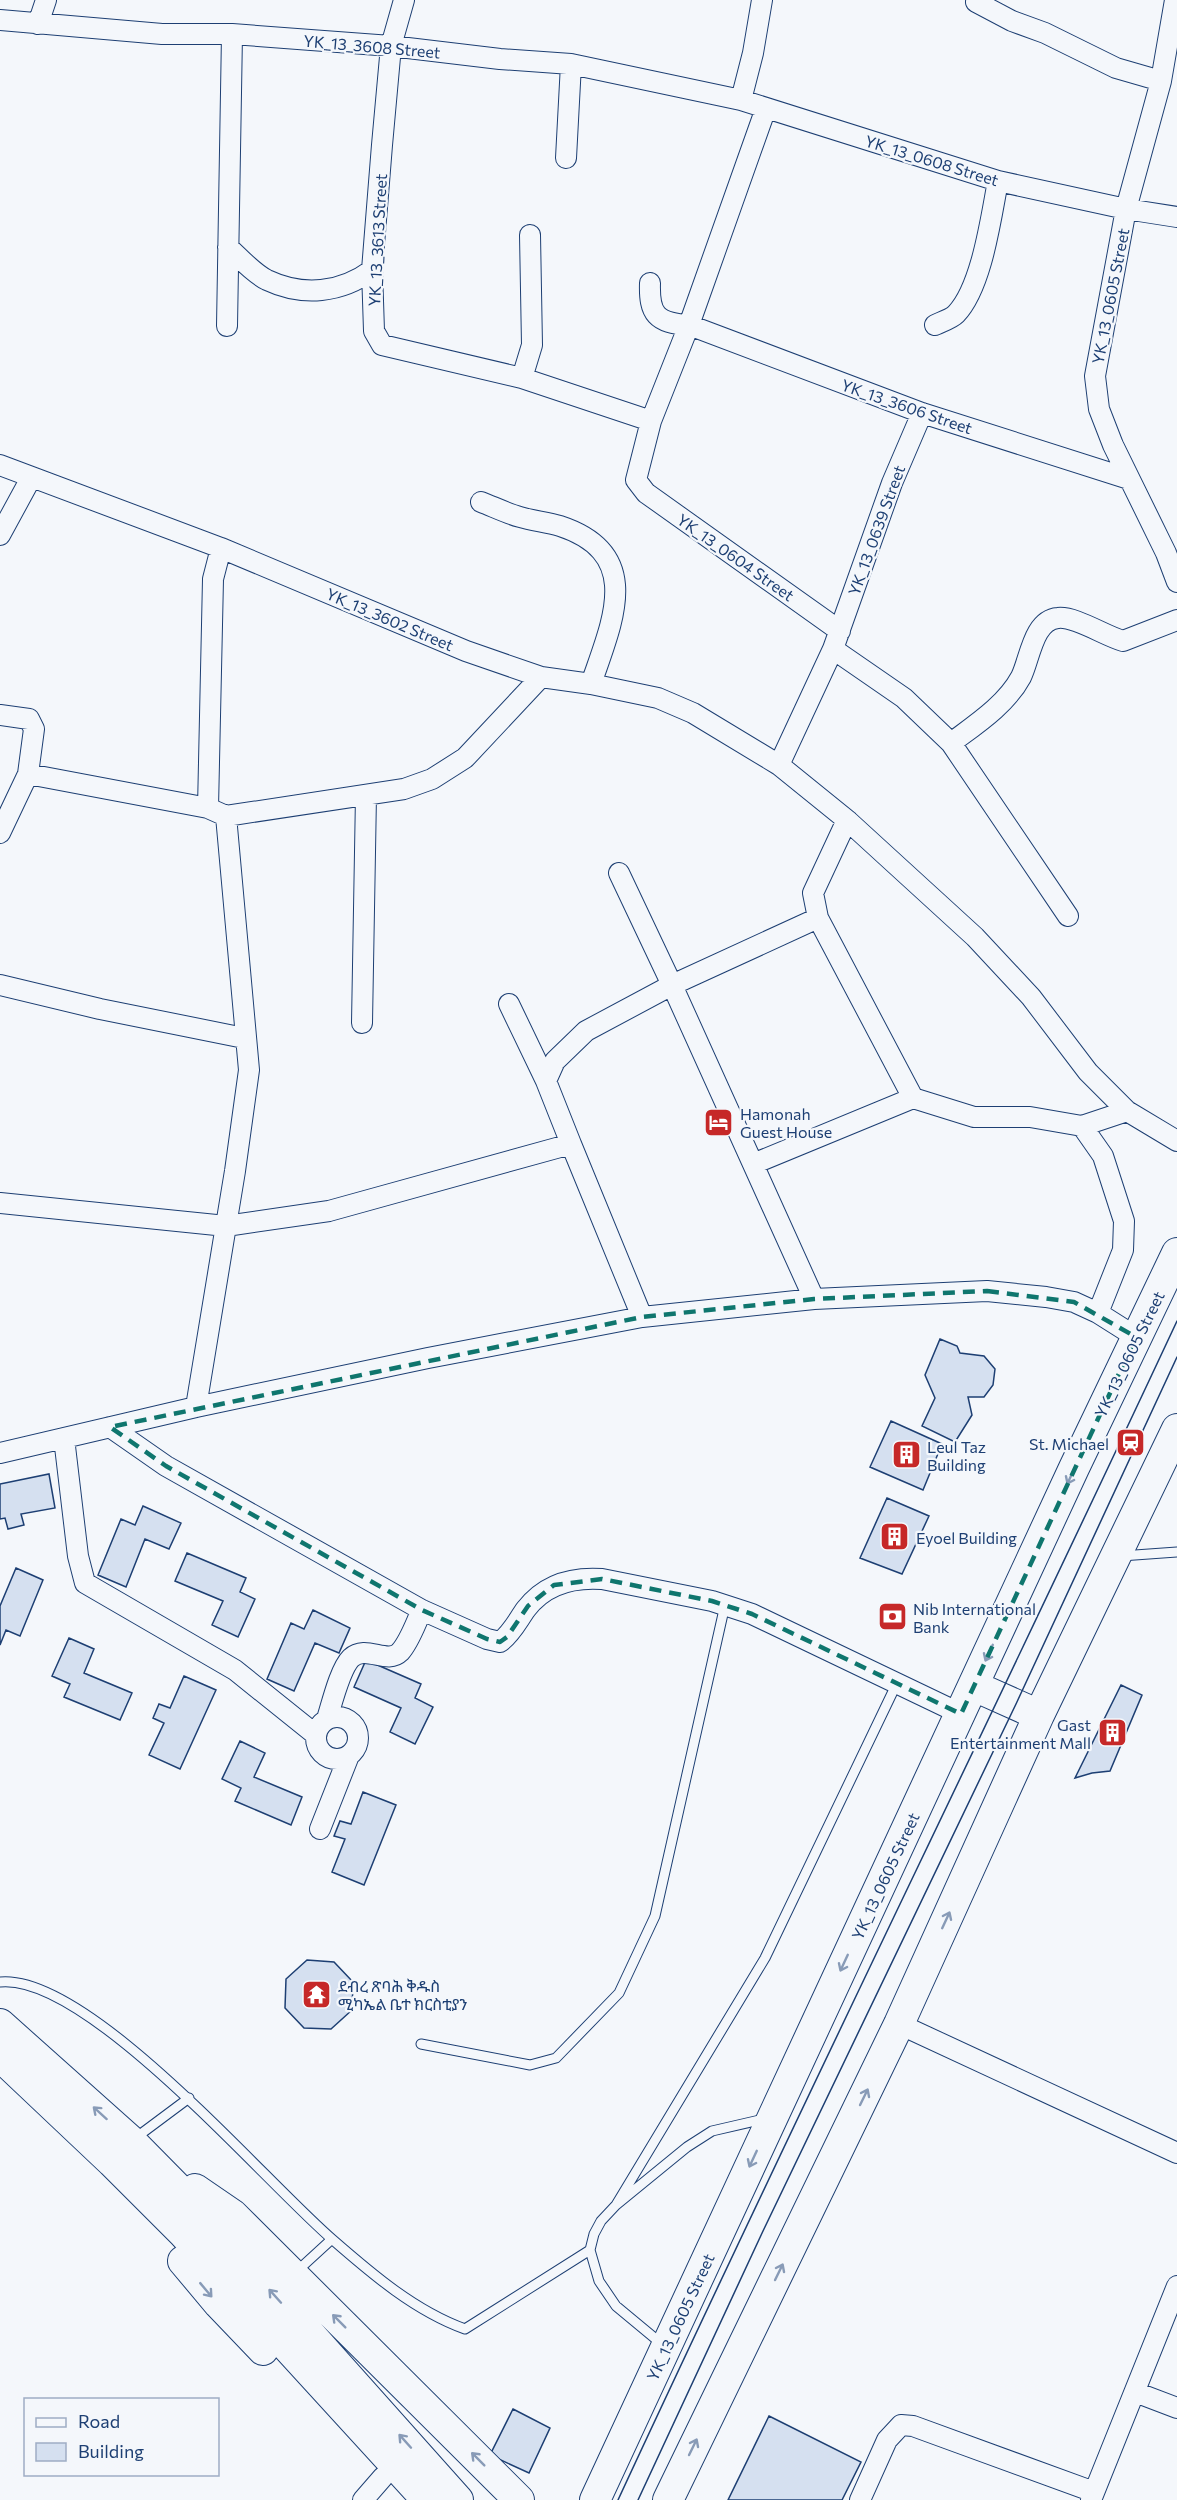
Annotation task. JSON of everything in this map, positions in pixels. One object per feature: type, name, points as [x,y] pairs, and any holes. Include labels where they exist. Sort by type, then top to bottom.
[{"type":"main road","name":"YK_13_0605 Street","points":[[595,2500],[1177,1253]]},
{"type":"main road","points":[[668,2500],[899,2024],[1039,1715],[1177,1430]]},
{"type":"main road","points":[[974,1686],[1039,1715]]},
{"type":"main road","points":[[0,2024],[121,2152],[154,2205],[165,2236],[189,2269],[219,2304],[404,2500]]},
{"type":"main road","points":[[0,2056],[121,2152],[193,2188],[233,2215],[519,2500]]},
{"type":"main road","points":[[163,2174],[192,2223],[427,2500]]},
{"type":"main road","points":[[154,2205],[192,2223],[458,2500]]},
{"type":"street","points":[[38,24],[46,0]]},
{"type":"street","name":"YK_13_3613 Street","points":[[404,0],[391,46],[372,270],[374,331],[382,345],[522,378],[651,421]]},
{"type":"street","points":[[741,100],[753,53],[762,0]]},
{"type":"street","name":"YK_13_0605 Street","points":[[1175,0],[1161,81],[1126,209],[1095,376],[1100,409],[1129,479],[1177,582]]},
{"type":"street","points":[[976,2],[1012,21],[1045,33],[1116,68],[1161,81]]},
{"type":"street","name":"YK_13_3608 Street","points":[[0,21],[162,34],[232,34],[391,46],[500,59],[571,64],[741,100]]},
{"type":"street","points":[[227,327],[232,34]]},
{"type":"street","points":[[566,158],[571,64]]},
{"type":"street","name":"YK_13_0608 Street","points":[[741,100],[998,181],[1126,209]]},
{"type":"street","points":[[651,421],[689,325],[766,108]]},
{"type":"street","points":[[935,325],[955,315],[971,288],[984,249],[998,181]]},
{"type":"street","points":[[1126,209],[1177,217]]},
{"type":"street","points":[[522,378],[532,345],[530,235]]},
{"type":"street","points":[[228,247],[266,279],[294,289],[318,292],[339,288],[360,280],[372,270]]},
{"type":"street","name":"YK_13_3606 Street","points":[[650,283],[650,304],[656,316],[675,324],[689,325],[922,413],[1129,479]]},
{"type":"street","name":"YK_13_0639 Street","points":[[779,765],[833,646],[892,483],[922,413]]},
{"type":"street","name":"YK_13_0604 Street","points":[[651,421],[636,480],[646,493],[833,646],[904,698],[951,743],[1068,916]]},
{"type":"street","name":"YK_13_3602 Street","points":[[0,465],[221,548],[466,651],[541,677],[591,684],[658,698],[693,713],[779,765],[847,820],[975,937],[1032,997],[1088,1072],[1127,1111],[1177,1141]]},
{"type":"street","points":[[0,535],[31,477]]},
{"type":"street","points":[[481,502],[521,518],[560,526],[580,534],[595,543],[608,559],[615,574],[616,605],[591,684]]},
{"type":"street","points":[[208,808],[213,579],[221,548]]},
{"type":"street","points":[[951,743],[980,722],[1011,691],[1021,677],[1038,631],[1048,620],[1060,617],[1123,641],[1177,620]]},
{"type":"street","points":[[28,774],[208,808],[226,816],[404,789],[432,780],[465,758],[541,677]]},
{"type":"street","points":[[0,715],[29,719],[33,724],[28,774],[0,833]]},
{"type":"street","points":[[362,1023],[366,795]]},
{"type":"street","points":[[196,1407],[249,1071],[244,1038],[226,816]]},
{"type":"street","points":[[847,820],[813,893],[818,918],[913,1098]]},
{"type":"street","points":[[619,873],[672,985],[813,1299]]},
{"type":"street","points":[[546,1081],[555,1061],[586,1031],[672,985],[818,918]]},
{"type":"street","points":[[0,985],[100,1009],[244,1038]]},
{"type":"street","points":[[509,1004],[546,1081],[642,1317]]},
{"type":"street","points":[[753,1164],[913,1098],[974,1117],[1030,1117],[1082,1126],[1127,1111]]},
{"type":"street","points":[[1082,1126],[1103,1156],[1124,1221],[1123,1250],[1098,1313]]},
{"type":"street","points":[[0,1203],[226,1226],[329,1211],[571,1144]]},
{"type":"street","points":[[0,1453],[196,1407],[428,1358],[642,1317],[813,1299],[987,1290],[1074,1302],[1098,1313],[1136,1337]]},
{"type":"street","points":[[110,1427],[166,1466],[422,1610],[487,1639],[500,1642],[507,1637],[528,1606],[554,1585],[584,1578],[602,1579],[725,1605],[752,1614],[961,1714]]},
{"type":"street","points":[[64,1438],[78,1556],[85,1582],[235,1670],[322,1727]]},
{"type":"street","points":[[348,1758],[338,1760],[329,1758],[321,1753],[316,1744],[344,1669],[350,1658],[358,1653],[366,1652],[391,1657],[399,1653],[422,1610]]},
{"type":"street","points":[[320,1829],[348,1758],[355,1751],[359,1742],[354,1724],[346,1718],[336,1717],[322,1727]]},
{"type":"street","points":[[899,2024],[1177,2152]]},
{"type":"street","points":[[860,2500],[887,2440],[901,2425],[913,2426],[1093,2496],[1177,2286]]},
{"type":"street","points":[[1134,2392],[1177,2408]]},
{"type":"street","points":[[363,2500],[383,2477]]},
{"type":"lane","points":[[1115,1557],[1177,1552]]},
{"type":"lane","points":[[421,2044],[530,2065],[556,2058],[619,1993],[655,1916],[725,1605]]},
{"type":"lane","points":[[616,2205],[765,1958],[897,1683]]},
{"type":"lane","points":[[0,1982],[23,1983],[51,1993],[105,2029],[189,2098],[332,2239],[399,2293],[444,2322],[465,2329],[590,2250]]},
{"type":"lane","points":[[121,2152],[189,2098]]},
{"type":"lane","points":[[666,2348],[616,2306],[599,2281],[590,2250],[594,2234],[616,2205],[712,2131],[773,2117]]},
{"type":"lane","points":[[293,2275],[332,2239]]},
{"type":"highlighted area","points":[[987,1291],[1074,1302],[1136,1337],[961,1714],[752,1614],[712,1601],[602,1579],[554,1585],[528,1606],[507,1637],[500,1642],[487,1639],[422,1610],[166,1466],[110,1427],[642,1317],[814,1299]]},
{"type":"building","points":[[940,1339],[957,1346],[960,1353],[984,1356],[995,1369],[993,1385],[984,1397],[968,1397],[972,1415],[955,1442],[922,1426],[935,1398],[925,1375]]},
{"type":"building","name":"Leul Taz Building","points":[[891,1421],[942,1444],[923,1490],[870,1467]]},
{"type":"building","points":[[49,1474],[55,1508],[21,1514],[24,1525],[8,1529],[5,1518],[0,1519],[0,1484]]},
{"type":"building","name":"Eyoel Building","points":[[887,1498],[929,1516],[902,1574],[860,1558]]},
{"type":"building","points":[[143,1506],[181,1523],[169,1549],[145,1539],[126,1587],[98,1575],[121,1519],[135,1525]]},
{"type":"building","points":[[187,1553],[246,1578],[240,1592],[255,1599],[238,1637],[212,1625],[223,1601],[175,1581]]},
{"type":"building","points":[[16,1568],[43,1580],[20,1636],[6,1630],[0,1645],[0,1606]]},
{"type":"building","points":[[313,1610],[350,1628],[339,1653],[315,1643],[294,1691],[267,1679],[291,1623],[304,1629]]},
{"type":"building","points":[[69,1638],[94,1649],[84,1673],[132,1693],[120,1720],[64,1697],[70,1684],[52,1676]]},
{"type":"building","points":[[366,1660],[421,1684],[415,1698],[433,1707],[415,1744],[390,1732],[401,1708],[354,1687]]},
{"type":"building","points":[[184,1676],[216,1690],[180,1769],[149,1755],[164,1723],[153,1718],[159,1704],[170,1708]]},
{"type":"building","name":"Gast Entertainment Mall","points":[[1121,1685],[1142,1695],[1110,1771],[1075,1778]]},
{"type":"building","points":[[240,1741],[265,1753],[254,1777],[302,1797],[291,1825],[235,1801],[241,1788],[222,1779]]},
{"type":"building","points":[[363,1792],[396,1805],[364,1885],[332,1872],[345,1839],[334,1836],[340,1821],[351,1824]]},
{"type":"building","points":[[307,1960],[334,1962],[353,1982],[352,2010],[331,2029],[304,2028],[285,2008],[286,1979]]},
{"type":"building","points":[[513,2409],[550,2428],[529,2473],[490,2455]]},
{"type":"building","points":[[769,2416],[861,2462],[842,2500],[728,2500]]},
{"type":"tram line","points":[[618,2500],[1177,1321]]},
{"type":"tram line","points":[[638,2500],[763,2231],[1016,1704],[1177,1357]]},
{"type":"place","name":"Hamonah Guest House","points":[[719,1122]]},
{"type":"place","name":"St. Michael","points":[[1130,1443]]},
{"type":"place","name":"Leul Taz Building","points":[[906,1455]]},
{"type":"place","name":"Eyoel Building","points":[[895,1537]]},
{"type":"place","name":"Nib International Bank","points":[[892,1617]]},
{"type":"place","name":"Gast Entertainment Mall","points":[[1112,1733]]},
{"type":"place","name":"ደብረ ጽባሕ ቅዱስ ሚካኤል ቤተ ክርስቲያን","points":[[317,1994]]}]
